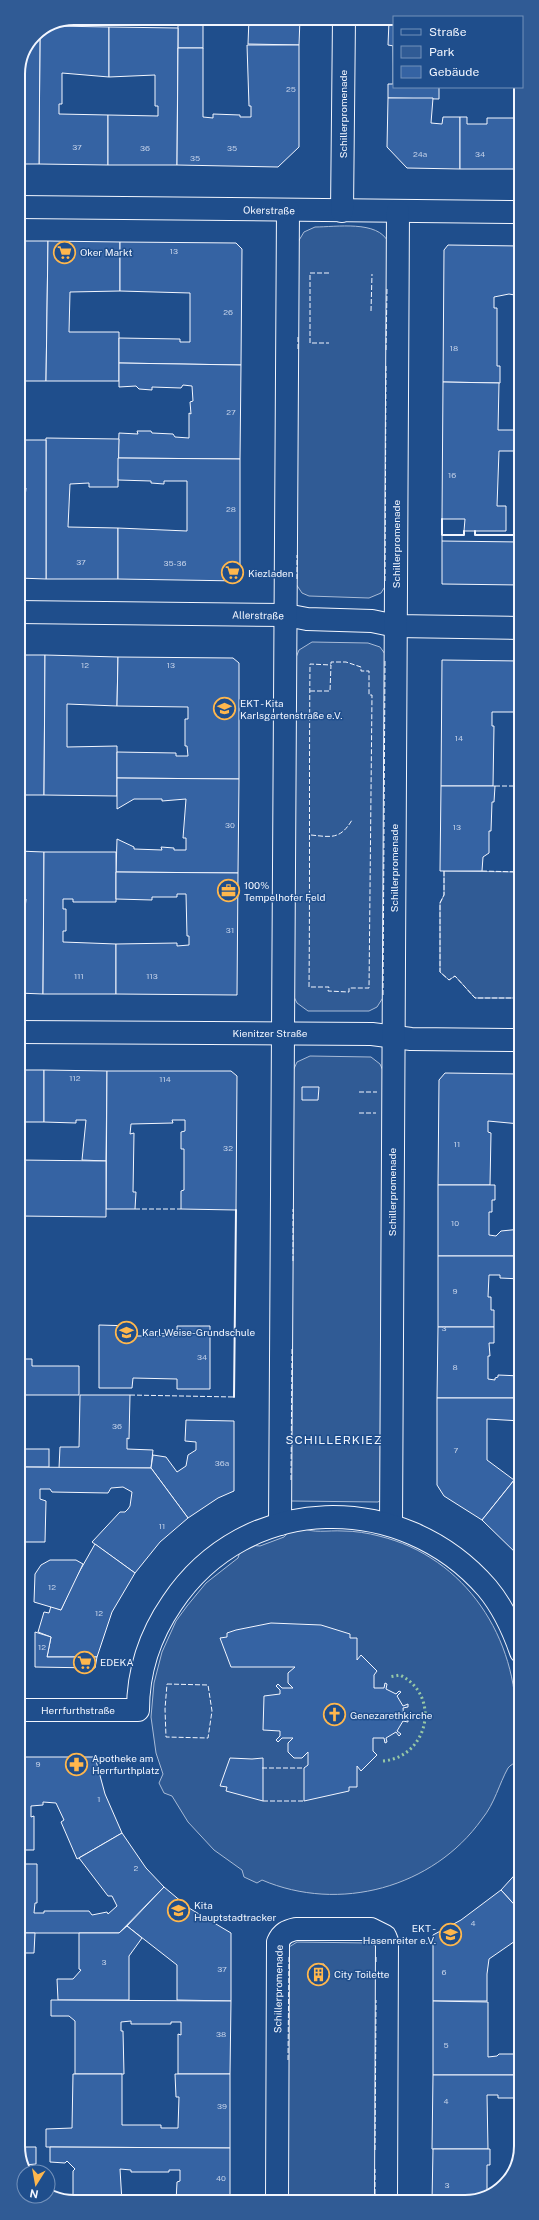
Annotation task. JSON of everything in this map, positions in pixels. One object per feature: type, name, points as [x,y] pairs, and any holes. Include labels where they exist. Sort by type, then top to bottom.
[{"type":"street","name":"Schillerpromenade","points":[[342,211],[344,25]]},
{"type":"street","name":"Okerstraße","points":[[25,207],[514,212]]},
{"type":"street","points":[[288,210],[280,1524],[308,1518],[334,1516],[363,1519],[391,1525],[431,1542],[468,1569],[487,1589],[497,1603],[514,1634]]},
{"type":"street","name":"Schillerpromenade","points":[[391,1525],[398,211]]},
{"type":"street","name":"Allerstraße","points":[[25,612],[286,615],[307,619],[372,621],[396,626],[514,628]]},
{"type":"street","name":"Kienitzer Straße","points":[[25,1032],[372,1034],[411,1039],[514,1040]]},
{"type":"street","name":"Herrfurthstraße","points":[[25,1710],[138,1710],[140,1677],[149,1647],[164,1614],[176,1596],[194,1576],[227,1548],[242,1538],[280,1524]]},
{"type":"street","name":"Schillerpromenade","points":[[276,2195],[278,1942],[280,1936],[287,1931],[296,1929],[370,1929],[385,1936],[387,1941],[386,2195]]},
{"type":"green space","points":[[356,226],[366,228],[375,230],[383,235],[388,242],[386,585],[381,593],[369,598],[309,596],[302,593],[296,584],[298,242],[304,232],[315,227]]},
{"type":"green space","points":[[312,642],[368,643],[380,647],[385,654],[384,996],[377,1007],[369,1011],[308,1011],[297,1003],[294,997],[295,660],[299,650]]},
{"type":"green space","points":[[444,871],[514,872],[514,998],[475,998],[455,976],[449,980],[440,972],[440,903],[444,895]]},
{"type":"green space","points":[[310,1056],[371,1057],[380,1064],[384,1073],[381,1500],[378,1502],[291,1501],[293,1071],[297,1062]]},
{"type":"green space","points":[[299,1527],[315,1531],[352,1531],[375,1535],[410,1547],[437,1562],[461,1582],[481,1606],[496,1633],[508,1662],[514,1692],[514,1763],[508,1768],[494,1800],[482,1819],[462,1843],[438,1862],[411,1877],[382,1888],[353,1893],[322,1894],[292,1890],[262,1880],[257,1883],[244,1877],[242,1870],[214,1850],[188,1822],[172,1796],[164,1793],[159,1783],[163,1774],[156,1753],[151,1717],[154,1683],[162,1652],[176,1621],[206,1583],[238,1558],[241,1548],[248,1545],[260,1546],[284,1537],[291,1529]]},
{"type":"green space","points":[[297,1942],[370,1943],[377,1947],[377,2195],[286,2195],[289,1947]]},
{"type":"building","points":[[178,25],[203,25],[203,48],[178,48]]},
{"type":"building","points":[[249,25],[300,25],[299,45],[248,44]]},
{"type":"building","points":[[389,25],[393,25],[393,46],[388,45]]},
{"type":"building","points":[[64,26],[109,27],[109,77],[62,73],[62,104],[59,104],[59,114],[108,115],[108,165],[39,164],[40,38],[47,33]]},
{"type":"building","points":[[109,27],[178,28],[177,165],[108,165],[108,115],[158,116],[158,106],[155,106],[155,75],[109,77]]},
{"type":"building","points":[[40,38],[39,164],[25,164],[25,74],[29,55]]},
{"type":"building","points":[[247,45],[299,45],[299,147],[278,167],[177,165],[178,48],[203,48],[203,117],[213,118],[213,114],[251,117],[251,106],[249,106]]},
{"type":"building","points":[[388,84],[393,84],[393,88],[439,88],[439,99],[388,98]]},
{"type":"building","points":[[388,98],[433,98],[431,123],[442,124],[443,117],[460,117],[460,169],[407,168],[387,147]]},
{"type":"building","points":[[460,117],[467,117],[467,124],[487,124],[487,118],[514,118],[514,169],[460,169]]},
{"type":"building","points":[[25,241],[48,241],[46,381],[25,381]]},
{"type":"building","points":[[48,241],[120,242],[120,291],[70,292],[69,332],[119,332],[119,381],[46,381]]},
{"type":"building","points":[[120,242],[236,243],[242,249],[241,365],[119,363],[119,338],[180,339],[180,342],[190,342],[190,293],[120,291]]},
{"type":"building","points":[[448,245],[514,246],[514,295],[509,294],[494,297],[494,308],[497,308],[497,366],[500,366],[500,383],[443,382],[444,250]]},
{"type":"building","points":[[119,363],[241,365],[240,459],[118,458],[119,433],[138,434],[137,431],[151,431],[152,433],[173,434],[175,437],[189,438],[189,413],[191,414],[190,402],[193,401],[192,386],[183,385],[181,388],[152,387],[152,390],[139,389],[136,386],[119,387]]},
{"type":"building","points":[[443,382],[499,383],[498,430],[514,430],[514,451],[499,451],[497,506],[506,506],[506,531],[464,531],[465,519],[442,519]]},
{"type":"building","points":[[46,438],[119,439],[118,487],[89,487],[89,483],[70,484],[68,527],[118,528],[118,579],[46,579]]},
{"type":"building","points":[[25,440],[46,440],[46,579],[25,578]]},
{"type":"building","points":[[118,458],[240,459],[240,581],[118,579],[118,528],[187,531],[187,481],[164,481],[164,484],[151,483],[151,481],[118,480]]},
{"type":"building","points":[[442,541],[514,542],[514,585],[442,584]]},
{"type":"building","points":[[25,655],[45,655],[44,795],[25,795]]},
{"type":"building","points":[[45,655],[118,657],[117,706],[67,704],[67,747],[117,746],[117,796],[44,795]]},
{"type":"building","points":[[118,657],[233,658],[239,663],[239,779],[117,778],[117,752],[176,753],[176,756],[188,756],[187,746],[185,746],[185,719],[188,719],[188,707],[117,706]]},
{"type":"building","points":[[442,660],[514,661],[514,712],[492,712],[492,726],[494,726],[493,786],[441,786]]},
{"type":"building","points":[[117,778],[239,779],[238,873],[116,872],[117,839],[134,847],[134,849],[162,850],[161,847],[174,848],[174,850],[186,850],[186,838],[183,838],[186,799],[162,801],[162,799],[134,799],[117,809]]},
{"type":"building","points":[[441,786],[495,786],[494,802],[492,802],[491,831],[489,831],[489,853],[483,857],[482,871],[440,871]]},
{"type":"building","points":[[25,851],[44,852],[43,994],[25,993]]},
{"type":"building","points":[[44,852],[116,852],[116,902],[73,902],[73,899],[63,899],[63,909],[66,909],[66,931],[63,931],[63,942],[116,944],[116,994],[43,994]]},
{"type":"building","points":[[116,872],[238,873],[237,995],[116,994],[116,944],[177,943],[177,946],[189,945],[189,936],[187,936],[186,894],[177,894],[177,897],[152,897],[152,900],[116,899]]},
{"type":"building","points":[[25,1070],[44,1070],[44,1122],[25,1122]]},
{"type":"building","points":[[44,1070],[107,1071],[106,1161],[82,1160],[86,1120],[76,1120],[76,1123],[44,1122]]},
{"type":"building","points":[[107,1071],[231,1071],[237,1076],[236,1210],[181,1209],[181,1191],[184,1190],[184,1149],[181,1149],[181,1132],[185,1131],[185,1120],[172,1120],[173,1123],[131,1124],[130,1134],[134,1133],[133,1192],[136,1192],[135,1209],[106,1209]]},
{"type":"building","points":[[445,1073],[514,1074],[514,1123],[488,1121],[488,1132],[491,1133],[490,1185],[438,1185],[439,1080]]},
{"type":"building","points":[[302,1087],[319,1087],[318,1100],[302,1100]]},
{"type":"building","points":[[25,1160],[106,1161],[106,1217],[25,1216]]},
{"type":"building","points":[[438,1185],[495,1185],[495,1200],[492,1200],[492,1212],[489,1212],[489,1235],[496,1236],[501,1231],[514,1230],[514,1256],[438,1256]]},
{"type":"building","points":[[438,1256],[514,1256],[514,1279],[500,1278],[500,1275],[489,1275],[488,1297],[491,1297],[491,1310],[494,1310],[494,1327],[438,1327]]},
{"type":"building","points":[[99,1325],[132,1326],[133,1336],[177,1336],[177,1326],[210,1326],[210,1389],[177,1389],[177,1379],[133,1378],[132,1388],[99,1388]]},
{"type":"building","points":[[438,1327],[494,1327],[494,1343],[489,1343],[490,1356],[488,1356],[488,1379],[495,1380],[498,1375],[514,1376],[514,1398],[437,1398]]},
{"type":"building","points":[[25,1359],[32,1359],[32,1366],[79,1366],[79,1395],[25,1395]]},
{"type":"building","points":[[80,1395],[130,1395],[129,1439],[127,1438],[127,1449],[153,1450],[151,1468],[59,1468],[60,1447],[79,1447]]},
{"type":"building","points":[[437,1398],[514,1398],[514,1421],[487,1419],[487,1460],[514,1480],[482,1520],[444,1496],[437,1485]]},
{"type":"building","points":[[186,1420],[234,1421],[234,1491],[218,1498],[188,1518],[151,1468],[153,1455],[166,1457],[177,1472],[186,1466],[188,1455],[196,1450],[196,1442],[185,1441]]},
{"type":"building","points":[[25,1449],[49,1449],[49,1467],[25,1467]]},
{"type":"building","points":[[25,1467],[151,1468],[188,1518],[160,1542],[135,1573],[92,1542],[120,1512],[125,1512],[128,1509],[130,1506],[132,1492],[123,1487],[111,1488],[108,1493],[52,1492],[50,1489],[40,1489],[40,1499],[46,1501],[45,1542],[25,1542]]},
{"type":"building","points":[[514,1480],[514,1551],[482,1520]]},
{"type":"building","points":[[95,1544],[135,1573],[112,1612],[97,1657],[47,1657],[51,1637],[38,1632],[44,1612],[49,1613],[51,1606],[61,1610],[74,1581]]},
{"type":"building","points":[[50,1560],[76,1560],[83,1564],[61,1610],[34,1602],[35,1574],[41,1565]]},
{"type":"building","name":"Genezarethkirche","points":[[271,1623],[321,1625],[350,1634],[350,1638],[357,1638],[357,1660],[361,1655],[377,1671],[374,1675],[374,1688],[384,1688],[385,1683],[387,1684],[386,1689],[396,1694],[399,1691],[401,1692],[397,1696],[403,1706],[408,1704],[408,1707],[403,1708],[404,1719],[408,1720],[408,1722],[403,1721],[397,1731],[401,1734],[399,1736],[396,1732],[386,1738],[387,1742],[385,1743],[384,1738],[373,1738],[373,1751],[377,1755],[361,1771],[357,1766],[357,1787],[349,1787],[349,1791],[304,1801],[304,1768],[308,1765],[308,1752],[302,1758],[294,1758],[288,1752],[288,1743],[293,1738],[282,1738],[278,1742],[276,1740],[280,1736],[280,1731],[263,1730],[264,1696],[280,1694],[280,1690],[276,1686],[278,1684],[282,1688],[293,1688],[288,1683],[288,1673],[295,1667],[231,1667],[220,1638],[227,1637],[227,1633],[236,1630]]},
{"type":"building","points":[[35,1632],[51,1637],[47,1657],[97,1657],[95,1668],[35,1667]]},
{"type":"building","points":[[25,1757],[95,1757],[105,1794],[122,1833],[77,1859],[61,1822],[64,1820],[56,1803],[43,1802],[43,1805],[31,1806],[31,1817],[34,1816],[34,1850],[25,1850]]},
{"type":"building","points":[[230,1758],[263,1758],[263,1801],[226,1791],[227,1787],[220,1786]]},
{"type":"building","points":[[122,1833],[146,1868],[164,1887],[119,1933],[25,1933],[25,1864],[37,1864],[37,1903],[35,1903],[34,1913],[44,1913],[44,1911],[89,1911],[92,1915],[107,1912],[108,1914],[117,1906],[112,1896],[108,1896],[79,1858]]},
{"type":"building","points":[[514,1876],[514,1904],[501,1890]]},
{"type":"building","points":[[164,1887],[189,1908],[231,1933],[231,2001],[177,2000],[177,1965],[127,1926]]},
{"type":"building","points":[[501,1890],[514,1904],[514,1942],[489,1959],[487,1974],[487,2001],[433,2001],[433,1935],[461,1920]]},
{"type":"building","points":[[127,1926],[142,1938],[129,1956],[129,2000],[58,2000],[57,1979],[73,1979],[81,1970],[79,1969],[79,1933],[119,1933]]},
{"type":"building","points":[[25,1933],[35,1933],[34,1953],[25,1953]]},
{"type":"building","name":"City Toilette","points":[[324,1964],[323,1984],[315,1984],[315,1965]]},
{"type":"building","points":[[51,2000],[231,2001],[230,2074],[178,2074],[178,2034],[181,2035],[181,2022],[171,2022],[171,2024],[131,2024],[131,2021],[121,2022],[121,2031],[123,2031],[124,2074],[75,2074],[75,2021],[69,2016],[51,2016]]},
{"type":"building","points":[[433,2001],[488,2002],[488,2057],[497,2056],[499,2054],[514,2054],[514,2075],[433,2075]]},
{"type":"building","points":[[73,2074],[122,2074],[122,2125],[161,2125],[161,2128],[178,2128],[179,2097],[176,2097],[175,2074],[230,2074],[230,2148],[46,2147],[46,2129],[72,2128]]},
{"type":"building","points":[[433,2075],[514,2075],[514,2098],[498,2098],[498,2095],[487,2095],[488,2149],[432,2149]]},
{"type":"building","points":[[25,2147],[36,2147],[36,2164],[29,2164]]},
{"type":"building","points":[[50,2147],[230,2148],[230,2195],[176,2195],[177,2182],[180,2181],[180,2170],[169,2170],[169,2172],[131,2172],[131,2170],[120,2169],[122,2195],[73,2195],[73,2171],[75,2169],[67,2161],[65,2163],[50,2162]]},
{"type":"building","points":[[433,2149],[490,2149],[490,2165],[487,2165],[487,2190],[475,2194],[432,2195]]},
{"type":"hedge","points":[[383,1761],[398,1757],[411,1749],[419,1738],[424,1724],[425,1710],[421,1697],[413,1685],[400,1675],[389,1677]]},
{"type":"fence","points":[[329,273],[310,273],[310,343],[329,343]]},
{"type":"fence","points":[[371,311],[372,274]]},
{"type":"fence","points":[[386,350],[387,289]]},
{"type":"fence","points":[[298,337],[298,349]]},
{"type":"fence","points":[[385,581],[386,366]]},
{"type":"fence","points":[[442,535],[442,541]]},
{"type":"fence","points":[[297,555],[297,579]]},
{"type":"fence","points":[[383,995],[385,661]]},
{"type":"fence","points":[[310,691],[330,691],[331,665],[310,664],[309,987],[329,987],[328,991],[349,992],[349,988],[369,988],[372,695],[369,695],[369,671],[361,671],[361,667],[346,662],[331,662],[331,665]]},
{"type":"fence","points":[[495,786],[514,786]]},
{"type":"fence","points":[[311,835],[334,836],[343,831],[352,820]]},
{"type":"fence","points":[[444,871],[444,895],[440,903],[440,972],[449,980],[455,976],[475,998],[514,998]]},
{"type":"fence","points":[[482,871],[514,872]]},
{"type":"fence","points":[[359,1092],[377,1092]]},
{"type":"fence","points":[[359,1113],[376,1113]]},
{"type":"fence","points":[[135,1209],[181,1209]]},
{"type":"fence","points":[[293,1209],[293,1261]]},
{"type":"fence","points":[[291,1480],[292,1348]]},
{"type":"fence","points":[[130,1395],[234,1397]]},
{"type":"fence","points":[[167,1684],[208,1685],[212,1711],[208,1738],[166,1737],[165,1709],[167,1684]]},
{"type":"fence","points":[[262,1768],[304,1768]]},
{"type":"fence","points":[[263,1801],[304,1801]]},
{"type":"fence","points":[[288,2060],[289,1956]]},
{"type":"fence","points":[[376,1956],[376,1962]]},
{"type":"fence","points":[[375,2150],[376,2000]]},
{"type":"fence","points":[[375,2169],[375,2195]]},
{"type":"wall","points":[[442,519],[442,535],[464,535],[464,531]]},
{"type":"wall","points":[[475,531],[475,535],[514,535]]},
{"type":"wall","points":[[234,1397],[236,1210]]},
{"type":"place","name":"Oker Markt","points":[[65,252]]},
{"type":"place","name":"Kiezladen","points":[[232,573]]},
{"type":"place","name":"EKT - Kita Karlsgartenstraße e.V.","points":[[224,709]]},
{"type":"place","name":"100% Tempelhofer Feld","points":[[229,891]]},
{"type":"place","name":"Karl-Weise-Grundschule","points":[[127,1332]]},
{"type":"place","name":"EDEKA","points":[[85,1662]]},
{"type":"place","name":"Genezarethkirche","points":[[334,1715]]},
{"type":"place","name":"Apotheke am Herrfurthplatz","points":[[77,1764]]},
{"type":"place","name":"Kita Hauptstadtracker","points":[[178,1911]]},
{"type":"place","name":"EKT - Hasenreiter e.V.","points":[[451,1934]]},
{"type":"place","name":"City Toilette","points":[[319,1974]]},
{"type":"district","name":"SCHILLERKIEZ","points":[[334,1440]]}]
